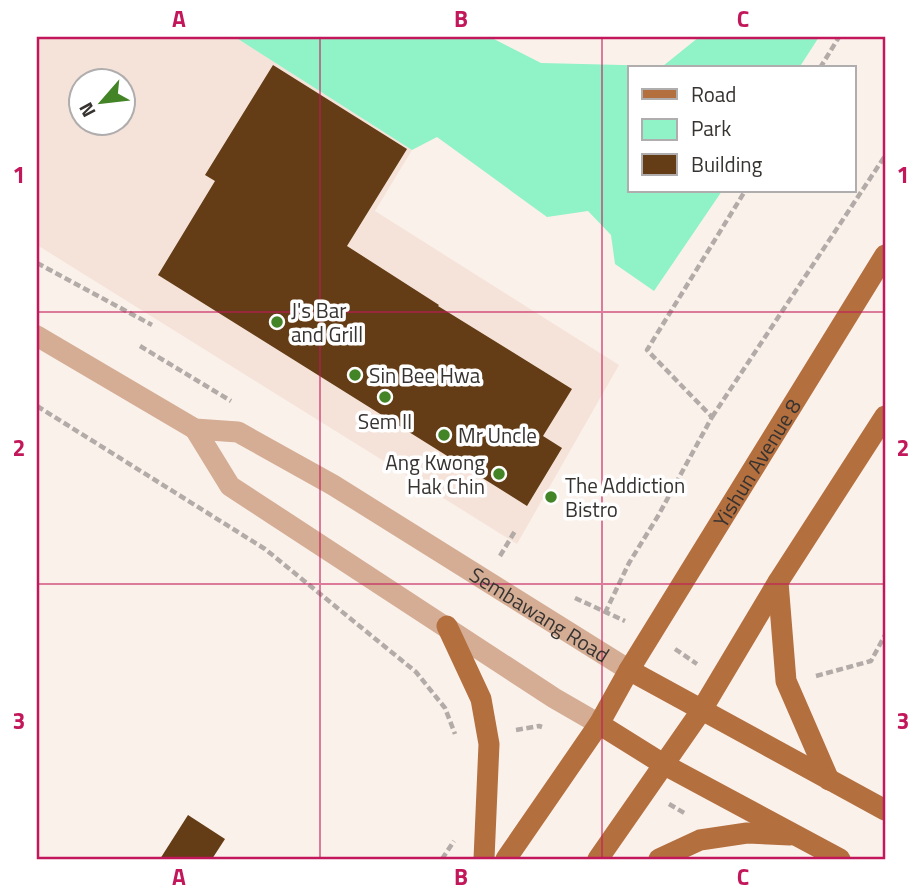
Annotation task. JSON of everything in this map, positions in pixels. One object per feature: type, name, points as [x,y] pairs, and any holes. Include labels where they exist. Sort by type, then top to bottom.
[{"type":"main road","name":"Yishun Avenue 8","points":[[506,859],[599,724],[629,670],[885,255]]},
{"type":"main road","points":[[598,859],[701,711],[778,582],[885,416]]},
{"type":"main road","points":[[778,582],[786,681],[829,780]]},
{"type":"main road","points":[[447,626],[481,699],[489,744],[484,859]]},
{"type":"main road","name":"Sembawang Road","points":[[629,670],[885,810]]},
{"type":"main road","name":"Sembawang Road","points":[[599,724],[663,765],[840,859]]},
{"type":"main road","points":[[659,859],[700,840],[747,834],[796,836]]},
{"type":"street","name":"Sembawang Road","points":[[37,336],[195,429],[239,432],[333,485],[629,670]]},
{"type":"street","name":"Sembawang Road","points":[[195,429],[230,486],[554,698],[599,724]]},
{"type":"path","points":[[821,66],[839,37]]},
{"type":"path","points":[[585,644],[712,417],[885,156]]},
{"type":"path","points":[[712,417],[647,349],[744,192]]},
{"type":"path","points":[[37,263],[152,325]]},
{"type":"path","points":[[37,406],[265,550],[416,672],[445,708],[457,739]]},
{"type":"path","points":[[495,562],[515,531]]},
{"type":"path","points":[[812,678],[871,661],[885,635]]},
{"type":"shaded area","points":[[39,37],[235,37],[412,150],[375,211],[619,365],[517,544],[37,245]]},
{"type":"green space","points":[[235,37],[490,37],[541,63],[663,66],[628,66],[628,192],[721,192],[654,291],[615,264],[611,235],[588,211],[547,217],[437,137],[412,150]]},
{"type":"green space","points":[[699,37],[819,37],[800,66],[663,66]]},
{"type":"building","points":[[273,65],[407,149],[347,246],[572,389],[543,436],[562,448],[527,506],[158,275],[215,181],[205,175]]},
{"type":"building","points":[[188,815],[225,839],[212,859],[160,859]]},
{"type":"place","name":"J's Bar and Grill","points":[[277,322]]},
{"type":"place","name":"Sin Bee Hwa","points":[[355,375]]},
{"type":"place","name":"Sem II","points":[[385,397]]},
{"type":"place","name":"Mr Uncle","points":[[444,435]]},
{"type":"place","name":"Ang Kwong Hak Chin","points":[[499,474]]},
{"type":"place","name":"The Addiction Bistro","points":[[551,497]]}]
